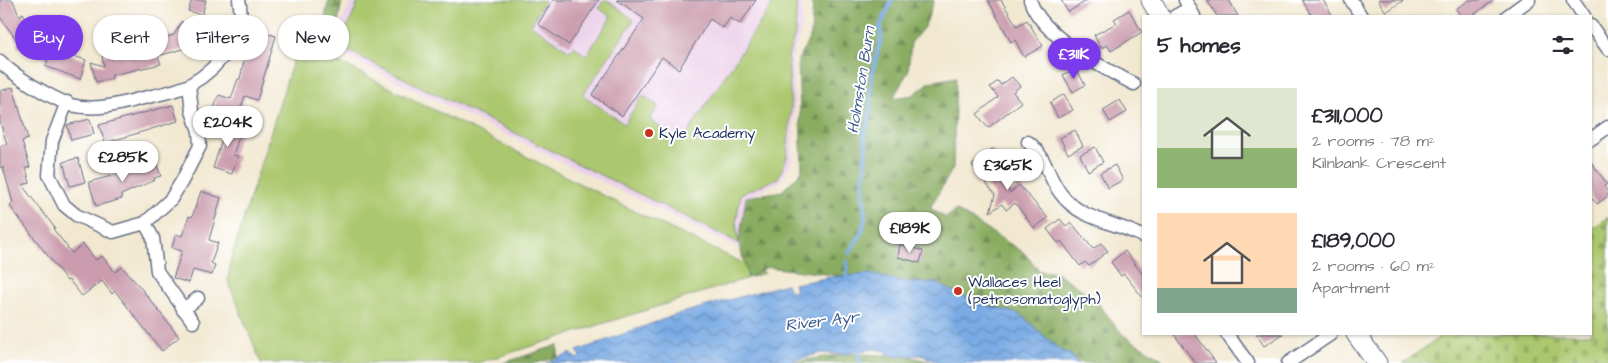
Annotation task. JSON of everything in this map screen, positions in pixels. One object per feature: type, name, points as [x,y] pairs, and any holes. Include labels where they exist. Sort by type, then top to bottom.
[{"type":"main road","points":[[1151,0],[1159,15]]},
{"type":"main road","points":[[1357,335],[1377,363]]},
{"type":"street","points":[[0,61],[43,92],[66,102],[105,108],[189,85],[209,72],[230,46],[239,28],[239,0]]},
{"type":"street","points":[[1030,0],[1043,20],[1089,61],[1134,84]]},
{"type":"street","points":[[1352,0],[1360,15]]},
{"type":"street","points":[[1508,15],[1530,0]]},
{"type":"street","points":[[1573,0],[1583,15]]},
{"type":"street","points":[[1177,15],[1190,8]]},
{"type":"street","points":[[1592,27],[1608,49]]},
{"type":"street","points":[[66,102],[52,141],[49,175],[56,192],[76,215],[113,232],[145,224],[170,200],[200,146],[199,131],[192,111],[189,85]]},
{"type":"street","points":[[1592,138],[1608,127]]},
{"type":"street","points":[[1028,142],[1039,151],[1061,195],[1078,209],[1104,223],[1134,231],[1142,236]]},
{"type":"street","points":[[145,224],[153,238],[157,270],[193,322]]},
{"type":"street","points":[[183,310],[198,298]]},
{"type":"street","points":[[1228,335],[1248,363]]},
{"type":"street","points":[[1288,363],[1330,335]]},
{"type":"shaded area","name":"Kyle Academy","points":[[352,0],[802,0],[802,27],[792,59],[795,107],[792,160],[781,181],[746,198],[741,221],[746,252],[349,58],[349,15],[345,15]]},
{"type":"green space","points":[[329,0],[342,0],[340,15],[325,15]]},
{"type":"green space","name":"Kyle Academy","points":[[359,0],[545,0],[531,25],[570,51],[574,46],[586,56],[611,17],[599,8],[604,0],[607,0],[634,20],[583,95],[624,124],[643,95],[658,106],[650,120],[681,143],[775,0],[797,0],[795,35],[788,57],[791,108],[787,158],[778,178],[741,194],[736,222],[739,243],[349,51],[349,24]]},
{"type":"green space","points":[[813,0],[934,0],[925,26],[911,43],[908,72],[893,98],[913,95],[930,82],[956,77],[953,168],[930,208],[946,218],[956,210],[1023,252],[1040,271],[1056,272],[1093,297],[1123,335],[1162,359],[1164,363],[1078,363],[1070,354],[1060,350],[1021,315],[971,300],[936,283],[850,276],[846,272],[842,276],[767,267],[748,278],[739,243],[746,197],[782,191],[802,171],[798,60],[811,35]]},
{"type":"green space","points":[[293,60],[322,60],[345,65],[642,215],[764,273],[478,363],[261,363],[228,281],[231,259]]},
{"type":"green space","points":[[1608,217],[1608,363],[1403,363],[1443,335],[1592,335],[1592,228]]},
{"type":"green space","points":[[558,345],[558,357],[537,363],[503,363]]},
{"type":"green space","points":[[843,354],[906,355],[933,363],[789,363]]},
{"type":"water","name":"River Ayr","points":[[870,274],[904,282],[936,283],[971,300],[1021,315],[1060,350],[1070,354],[1078,363],[939,363],[921,355],[893,356],[885,351],[873,349],[843,354],[821,353],[785,363],[546,363],[571,353],[577,359],[580,356],[577,351],[675,315],[786,284],[790,290],[796,292],[794,284],[831,277]]},
{"type":"building","points":[[0,0],[13,0],[19,15],[15,15],[15,38],[0,17]]},
{"type":"building","points":[[192,0],[206,0],[202,15],[188,11]]},
{"type":"building","points":[[553,0],[599,0],[569,45],[538,24]]},
{"type":"building","name":"Kyle Academy","points":[[617,0],[756,0],[740,24],[730,18],[723,28],[710,19],[679,69],[662,57],[622,116],[592,95],[644,19]]},
{"type":"building","points":[[988,0],[1001,0],[1017,26],[1027,20],[1043,46],[1024,57],[1015,40],[1011,42]]},
{"type":"building","points":[[1061,0],[1088,0],[1068,12]]},
{"type":"building","points":[[1207,0],[1229,0],[1237,15],[1216,15]]},
{"type":"building","points":[[1302,0],[1323,0],[1332,15],[1311,15]]},
{"type":"building","points":[[1378,0],[1404,0],[1386,12]]},
{"type":"building","points":[[1469,0],[1494,0],[1473,15],[1460,15],[1456,9]]},
{"type":"building","points":[[1129,10],[1142,32],[1111,51],[1107,45],[1101,48],[1094,35],[1117,23],[1114,19]]},
{"type":"building","points":[[178,28],[178,50],[168,53],[168,37],[174,35]]},
{"type":"building","points":[[268,34],[276,36],[257,100],[245,96],[238,116],[214,108],[219,95],[231,99],[238,79],[240,79],[244,60],[268,60]]},
{"type":"building","points":[[46,60],[86,60],[80,79],[45,66],[48,61]]},
{"type":"building","points":[[103,60],[160,60],[161,64],[112,75],[112,78],[96,82],[91,62],[104,66]]},
{"type":"building","points":[[1076,68],[1085,85],[1073,92],[1063,75]]},
{"type":"building","points":[[1012,77],[1020,86],[1013,92],[1021,102],[988,128],[977,114],[998,97],[990,87],[998,81],[1001,85]]},
{"type":"building","points":[[13,87],[28,139],[22,141],[30,167],[26,168],[30,183],[22,185],[72,253],[83,244],[96,260],[102,256],[115,272],[122,267],[140,287],[179,337],[162,351],[115,291],[112,294],[102,281],[82,296],[69,280],[67,281],[10,206],[13,203],[3,167],[0,168],[0,146],[7,144],[0,122],[0,91]]},
{"type":"building","points":[[1064,94],[1073,110],[1058,118],[1050,103]]},
{"type":"building","points":[[1120,100],[1127,112],[1110,122],[1103,110]]},
{"type":"building","points":[[173,105],[178,121],[105,143],[99,125]]},
{"type":"building","points":[[90,119],[94,134],[71,140],[67,125]]},
{"type":"building","points":[[228,120],[243,125],[233,155],[238,156],[232,174],[213,168]]},
{"type":"building","points":[[1075,130],[1083,146],[1068,154],[1060,138]]},
{"type":"building","points":[[1095,147],[1103,162],[1088,171],[1080,155]]},
{"type":"building","points":[[992,149],[999,159],[993,164],[995,168],[993,170],[1010,193],[1019,185],[1048,218],[1034,228],[1015,203],[1006,210],[1002,204],[990,212],[995,195],[972,165]]},
{"type":"building","points":[[78,158],[85,182],[70,186],[63,162]]},
{"type":"building","points":[[155,160],[161,176],[121,195],[122,199],[96,206],[89,182],[145,167],[144,164]]},
{"type":"building","points":[[1592,163],[1607,184],[1604,186],[1608,192],[1608,196],[1597,204],[1592,198]]},
{"type":"building","points":[[1115,165],[1123,180],[1108,188],[1100,173]]},
{"type":"building","points":[[201,191],[221,198],[209,240],[218,243],[211,263],[215,265],[212,275],[193,270],[189,283],[173,278],[182,251],[172,248],[176,234],[182,236],[189,216],[192,217]]},
{"type":"building","points":[[1060,219],[1066,226],[1071,222],[1093,249],[1101,243],[1108,251],[1089,266],[1085,262],[1080,266],[1061,241],[1058,243],[1047,229]]},
{"type":"building","points":[[900,244],[923,251],[920,263],[898,257]]},
{"type":"building","points":[[1125,251],[1142,273],[1142,296],[1124,274],[1121,276],[1111,262]]},
{"type":"building","points":[[1175,335],[1196,335],[1216,363],[1195,363]]},
{"type":"building","points":[[1257,335],[1281,335],[1264,346]]},
{"type":"waterway","name":"Holmston Burn","points":[[849,253],[861,234],[865,218],[863,189],[866,149],[864,132],[869,122],[872,73],[881,39],[880,27],[892,0]]},
{"type":"waterway","points":[[847,261],[847,279]]},
{"type":"waterway","points":[[858,347],[860,363]]},
{"type":"place","name":"Kyle Academy","points":[[649,133]]},
{"type":"place","name":"Wallaces Heel (petrosomatoglyph)","points":[[958,291]]}]
